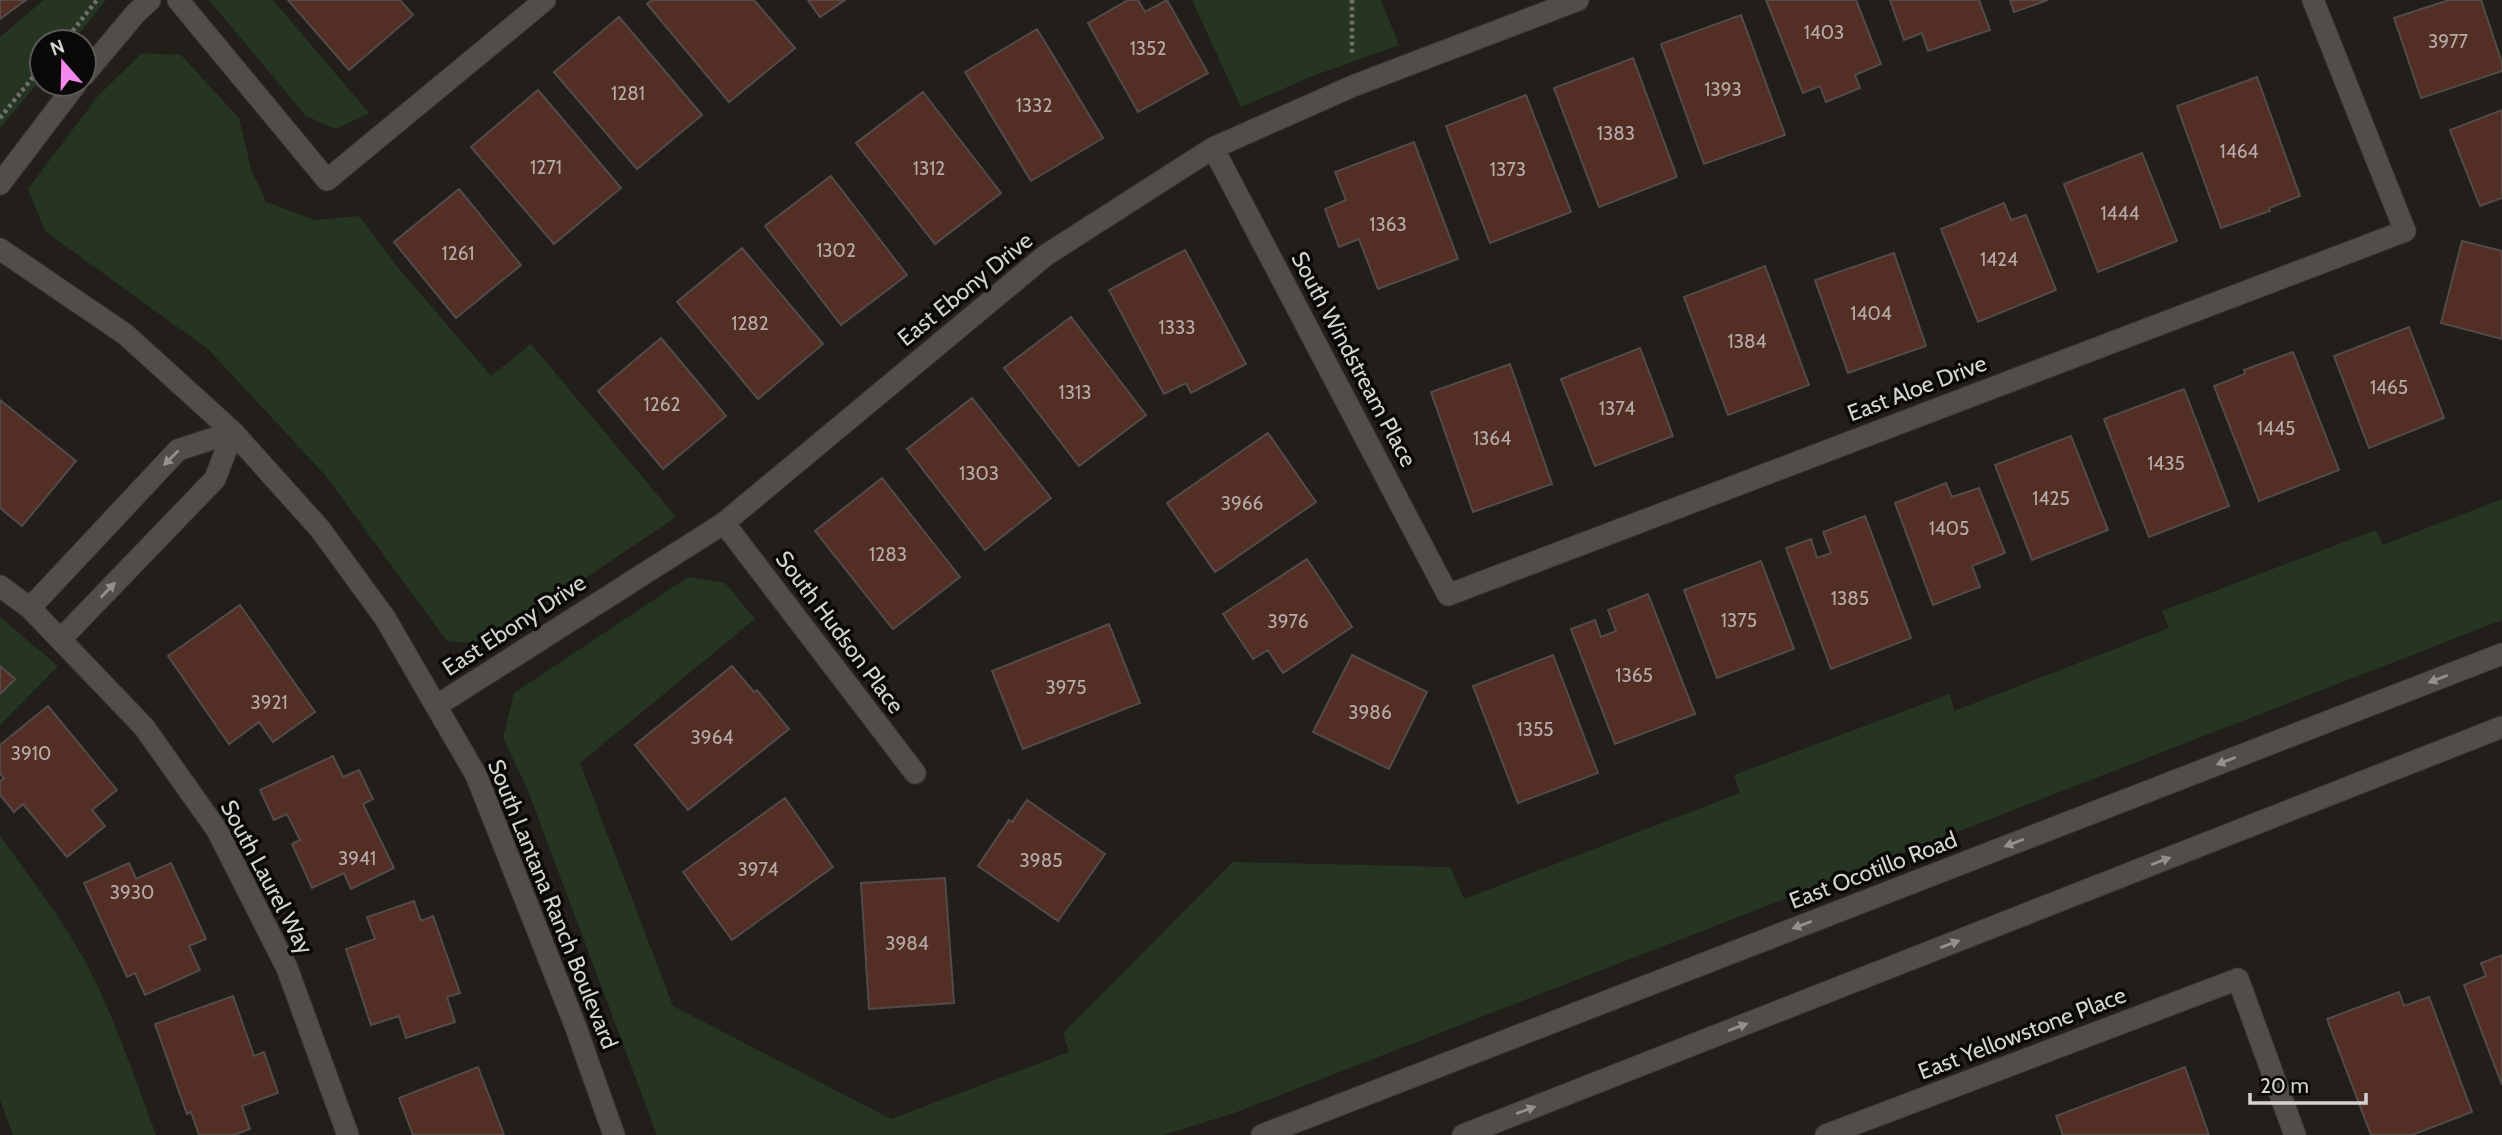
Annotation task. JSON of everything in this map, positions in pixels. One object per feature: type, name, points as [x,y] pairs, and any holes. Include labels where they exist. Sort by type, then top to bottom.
[{"type":"street","points":[[98,58],[150,0]]},
{"type":"street","points":[[178,0],[327,180],[545,0]]},
{"type":"street","name":"East Ebony Drive","points":[[436,706],[724,523],[1046,255],[1213,148],[1353,86],[1578,0]]},
{"type":"street","name":"East Aloe Drive","points":[[1448,595],[2405,231],[2314,0]]},
{"type":"street","points":[[0,184],[65,98]]},
{"type":"street","name":"South Windstream Place","points":[[1213,148],[1448,595]]},
{"type":"street","name":"South Lantana Ranch Boulevard","points":[[0,249],[125,334],[233,432],[320,529],[385,618],[476,775],[575,1026],[614,1135]]},
{"type":"street","points":[[30,608],[178,450],[233,432]]},
{"type":"street","points":[[61,639],[215,479],[233,432]]},
{"type":"street","name":"South Hudson Place","points":[[724,523],[915,773]]},
{"type":"street","name":"South Laurel Way","points":[[0,586],[30,608],[144,727],[216,830],[287,968],[348,1135]]},
{"type":"street","name":"East Ocotillo Road","points":[[1262,1135],[2502,654]]},
{"type":"street","points":[[1462,1135],[2502,727]]},
{"type":"street","name":"East Yellowstone Place","points":[[1826,1135],[2238,979],[2294,1135]]},
{"type":"path","points":[[75,28],[97,0]]},
{"type":"path","points":[[1352,0],[1353,86]]},
{"type":"path","points":[[0,118],[28,83]]},
{"type":"green space","points":[[44,0],[106,0],[83,28],[28,28],[28,95],[0,128],[0,37]]},
{"type":"green space","points":[[209,0],[273,0],[369,113],[336,129],[306,116]]},
{"type":"green space","points":[[1192,0],[1381,0],[1399,45],[1310,77],[1241,107]]},
{"type":"green space","points":[[142,53],[181,55],[239,118],[251,169],[266,202],[315,220],[359,216],[395,264],[491,376],[531,344],[676,517],[488,644],[447,641],[325,475],[209,350],[45,231],[28,189],[98,96]]},
{"type":"green space","points":[[2502,499],[2502,620],[1234,1113],[1164,1135],[657,1135],[527,788],[503,738],[514,693],[688,577],[725,583],[755,619],[580,763],[673,1006],[891,1119],[1069,1052],[1063,1033],[1233,862],[1450,867],[1464,899],[1740,793],[1734,775],[1950,694],[1954,711],[2169,628],[2162,611],[2376,530],[2383,545]]},
{"type":"green space","points":[[0,617],[58,666],[0,725]]},
{"type":"green space","points":[[0,836],[55,913],[85,961],[132,1069],[156,1135],[13,1135],[0,1100]]},
{"type":"building","points":[[0,0],[26,0],[0,19]]},
{"type":"building","points":[[288,0],[400,0],[413,15],[349,70]]},
{"type":"building","points":[[652,0],[754,0],[795,48],[729,102],[647,4]]},
{"type":"building","points":[[808,0],[845,0],[820,17]]},
{"type":"building","points":[[1128,0],[1138,0],[1145,12],[1167,0],[1208,73],[1138,112],[1088,23]]},
{"type":"building","points":[[1766,0],[1856,0],[1881,64],[1855,75],[1860,88],[1826,102],[1820,86],[1803,93]]},
{"type":"building","points":[[1890,0],[1979,0],[1990,30],[1928,51],[1922,33],[1904,40]]},
{"type":"building","points":[[2010,0],[2048,0],[2014,12]]},
{"type":"building","points":[[2449,0],[2481,0],[2502,63],[2502,71],[2421,98],[2394,18]]},
{"type":"building","points":[[1741,15],[1785,135],[1704,164],[1661,44]]},
{"type":"building","points":[[619,17],[702,115],[637,169],[554,72]]},
{"type":"building","points":[[1037,29],[1103,138],[1031,181],[965,72]]},
{"type":"building","points":[[1633,58],[1677,177],[1599,207],[1554,88]]},
{"type":"building","points":[[2257,77],[2300,196],[2269,208],[2270,211],[2221,228],[2177,106]]},
{"type":"building","points":[[538,90],[621,188],[554,244],[471,147]]},
{"type":"building","points":[[923,92],[1001,193],[935,244],[856,143]]},
{"type":"building","points":[[1526,95],[1571,212],[1490,243],[1446,126]]},
{"type":"building","points":[[2502,110],[2502,198],[2480,206],[2450,130]]},
{"type":"building","points":[[1414,142],[1458,259],[1378,289],[1359,239],[1339,247],[1325,209],[1346,200],[1335,172]]},
{"type":"building","points":[[2142,153],[2177,241],[2098,272],[2064,184]]},
{"type":"building","points":[[831,176],[907,275],[841,325],[765,226]]},
{"type":"building","points":[[459,189],[521,265],[456,318],[394,242]]},
{"type":"building","points":[[2004,203],[2011,220],[2026,215],[2056,290],[1978,322],[1941,229]]},
{"type":"building","points":[[2462,241],[2502,251],[2502,339],[2441,323]]},
{"type":"building","points":[[742,248],[823,344],[758,399],[677,302]]},
{"type":"building","points":[[1185,250],[1246,364],[1191,393],[1186,383],[1164,394],[1109,290]]},
{"type":"building","points":[[1894,253],[1926,346],[1848,373],[1815,280]]},
{"type":"building","points":[[1765,266],[1809,385],[1728,415],[1684,297]]},
{"type":"building","points":[[1071,317],[1146,415],[1079,466],[1004,368]]},
{"type":"building","points":[[2409,327],[2444,418],[2369,448],[2334,356]]},
{"type":"building","points":[[661,338],[726,416],[663,469],[598,391]]},
{"type":"building","points":[[1640,348],[1673,436],[1595,466],[1561,379]]},
{"type":"building","points":[[2293,352],[2339,470],[2259,501],[2214,386],[2245,374],[2244,370]]},
{"type":"building","points":[[1510,364],[1552,484],[1473,512],[1431,392]]},
{"type":"building","points":[[2184,389],[2229,506],[2149,537],[2104,419]]},
{"type":"building","points":[[972,398],[1051,498],[985,550],[907,449]]},
{"type":"building","points":[[0,400],[76,461],[22,526],[0,508]]},
{"type":"building","points":[[1268,433],[1316,502],[1215,572],[1167,503]]},
{"type":"building","points":[[2071,436],[2108,530],[2032,560],[1995,465]]},
{"type":"building","points":[[882,478],[960,577],[893,629],[815,531]]},
{"type":"building","points":[[1946,483],[1952,497],[1979,488],[2005,553],[1972,566],[1980,587],[1933,605],[1895,503]]},
{"type":"building","points":[[1865,516],[1911,638],[1831,669],[1786,548],[1811,539],[1817,558],[1831,553],[1823,532]]},
{"type":"building","points":[[1307,559],[1352,627],[1283,673],[1268,650],[1253,659],[1223,614]]},
{"type":"building","points":[[1761,561],[1794,649],[1717,678],[1684,590]]},
{"type":"building","points":[[1648,594],[1695,714],[1615,744],[1571,629],[1595,620],[1601,637],[1616,631],[1608,610]]},
{"type":"building","points":[[240,605],[315,712],[273,742],[259,722],[229,744],[168,656]]},
{"type":"building","points":[[1109,624],[1140,703],[1023,749],[992,671]]},
{"type":"building","points":[[1352,655],[1427,692],[1389,769],[1313,732]]},
{"type":"building","points":[[1553,655],[1598,773],[1518,803],[1473,686]]},
{"type":"building","points":[[0,666],[15,679],[0,694]]},
{"type":"building","points":[[732,666],[754,692],[757,690],[789,729],[688,810],[635,745]]},
{"type":"building","points":[[48,706],[117,790],[92,810],[105,826],[67,857],[23,804],[14,812],[0,795],[0,781],[4,778],[0,774],[0,745]]},
{"type":"building","points":[[333,756],[343,777],[359,770],[373,799],[363,804],[394,868],[351,889],[344,873],[312,888],[292,844],[300,840],[287,814],[274,820],[260,790]]},
{"type":"building","points":[[785,798],[833,867],[732,940],[683,872]]},
{"type":"building","points":[[1027,800],[1105,854],[1058,921],[978,866],[1009,820],[1012,822]]},
{"type":"building","points":[[129,863],[136,879],[171,863],[206,939],[189,946],[200,970],[145,995],[135,973],[127,977],[84,883]]},
{"type":"building","points":[[945,878],[954,1003],[869,1009],[861,883]]},
{"type":"building","points":[[414,901],[421,921],[433,916],[460,993],[447,997],[455,1022],[406,1038],[399,1016],[371,1025],[346,949],[375,939],[367,917]]},
{"type":"building","points":[[2502,955],[2502,1085],[2464,985],[2486,976],[2481,963]]},
{"type":"building","points":[[2399,992],[2404,1006],[2429,997],[2472,1112],[2412,1135],[2371,1135],[2327,1019]]},
{"type":"building","points":[[233,996],[254,1056],[264,1052],[278,1093],[242,1106],[250,1129],[234,1135],[199,1135],[191,1112],[187,1114],[155,1024]]},
{"type":"building","points":[[478,1067],[504,1135],[413,1135],[399,1098]]},
{"type":"building","points":[[2185,1067],[2209,1135],[2063,1135],[2056,1116]]}]
